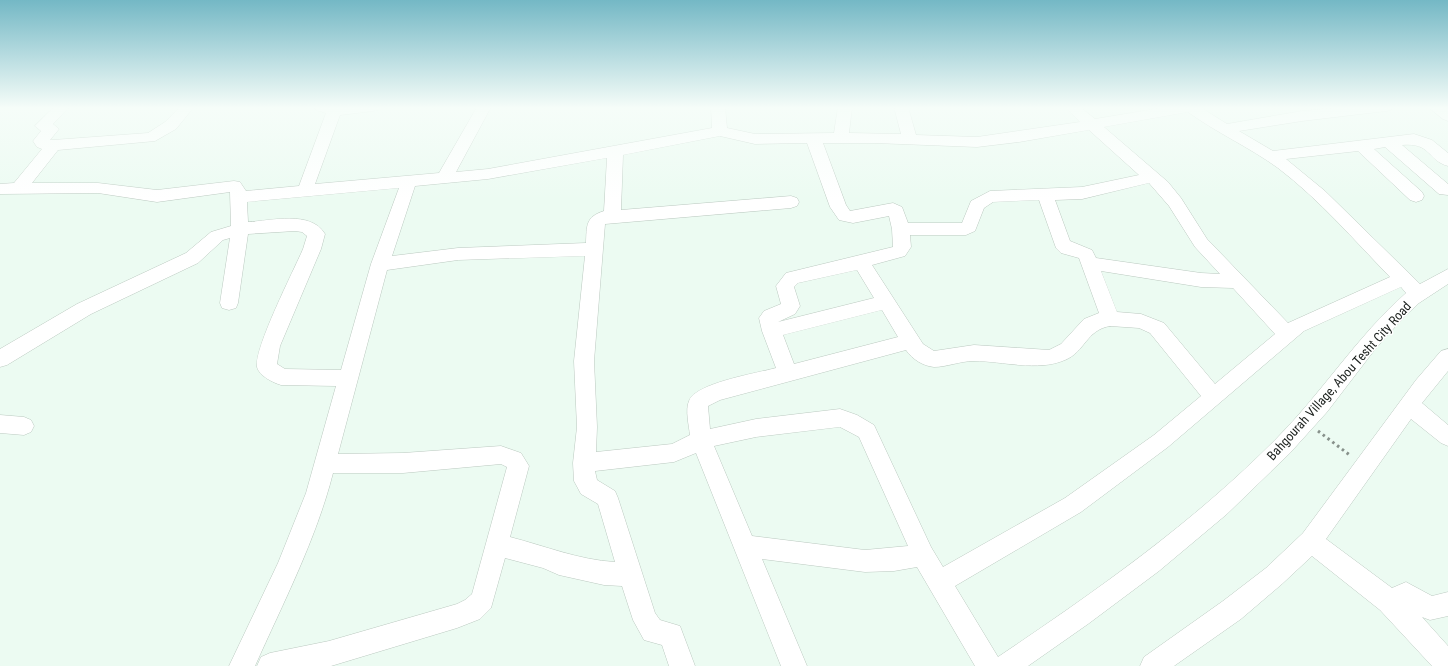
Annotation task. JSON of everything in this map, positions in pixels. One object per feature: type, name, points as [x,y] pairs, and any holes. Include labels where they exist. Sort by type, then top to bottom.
[{"type":"street","points":[[43,138],[41,141],[42,144],[53,145],[149,138]]},
{"type":"street","points":[[305,191],[319,138]]},
{"type":"street","points":[[444,179],[467,138]]},
{"type":"street","points":[[238,198],[488,174],[683,138]]},
{"type":"street","points":[[788,374],[771,330],[768,318],[776,312],[782,312],[789,309],[791,306],[785,286],[792,278],[899,252],[902,247],[901,229],[896,211],[893,209],[853,217],[845,216],[838,207],[813,138]]},
{"type":"street","points":[[847,138],[977,142],[1010,138]]},
{"type":"street","points":[[1109,138],[1152,177],[1175,202],[1201,243],[1287,335]]},
{"type":"street","points":[[1238,138],[1284,165],[1336,210],[1402,279],[1418,293]]},
{"type":"street","points":[[1270,156],[1388,142],[1419,140],[1427,143],[1448,161]]},
{"type":"street","points":[[1388,142],[1445,190]]},
{"type":"street","points":[[19,188],[53,145]]},
{"type":"street","points":[[1361,145],[1416,196]]},
{"type":"street","points":[[612,216],[616,151]]},
{"type":"street","points":[[901,229],[966,229],[969,227],[977,205],[986,199],[1082,193],[1152,177]]},
{"type":"street","points":[[242,666],[305,526],[317,493],[380,264],[409,182]]},
{"type":"street","points":[[0,189],[98,188],[157,196],[231,186],[238,189],[240,230],[229,303]]},
{"type":"street","points":[[1045,195],[1062,244],[1066,249],[1081,251],[1086,254],[1110,319]]},
{"type":"street","points":[[682,666],[671,635],[653,631],[645,620],[607,498],[589,487],[585,481],[584,463],[587,427],[584,361],[597,221],[604,217],[612,216],[791,202]]},
{"type":"street","points":[[0,359],[84,309],[192,258],[217,236],[240,230],[295,225],[308,227],[316,234],[312,249],[270,346],[267,367],[281,378],[348,378]]},
{"type":"street","points":[[380,264],[458,254],[594,249]]},
{"type":"street","points":[[861,262],[911,341],[924,356],[934,359],[959,354],[974,353],[1049,358],[1058,356],[1068,350],[1085,329],[1095,321],[1110,319],[1141,321],[1156,328],[1214,397]]},
{"type":"street","points":[[1089,263],[1195,279],[1238,282]]},
{"type":"street","name":"Bahgourah Village, Abou Tesht City Road","points":[[1006,666],[1083,615],[1160,557],[1226,500],[1283,446],[1331,393],[1370,343],[1418,293],[1448,276]]},
{"type":"street","points":[[939,582],[1073,505],[1161,441],[1297,326],[1402,279]]},
{"type":"street","points":[[771,330],[886,302]]},
{"type":"street","points":[[794,666],[702,440],[698,408],[700,400],[717,392],[911,341]]},
{"type":"street","points":[[1153,666],[1232,610],[1274,576],[1311,541],[1409,406],[1445,367]]},
{"type":"street","points":[[1409,406],[1448,437]]},
{"type":"street","points":[[584,463],[674,453],[702,440],[756,428],[840,418],[859,425],[867,431],[923,554],[989,666]]},
{"type":"street","points":[[0,424],[24,426]]},
{"type":"street","points":[[270,666],[329,654],[473,610],[482,600],[517,473],[516,462],[513,459],[501,455],[403,463],[325,464]]},
{"type":"street","points":[[1311,541],[1389,601],[1416,628],[1448,664]]},
{"type":"street","points":[[497,545],[547,558],[558,564],[604,573],[630,575]]},
{"type":"street","points":[[745,546],[865,561],[894,560],[923,554]]},
{"type":"street","points":[[1389,601],[1406,594],[1430,608],[1448,604]]},
{"type":"path","points":[[1305,421],[1365,465]]}]
